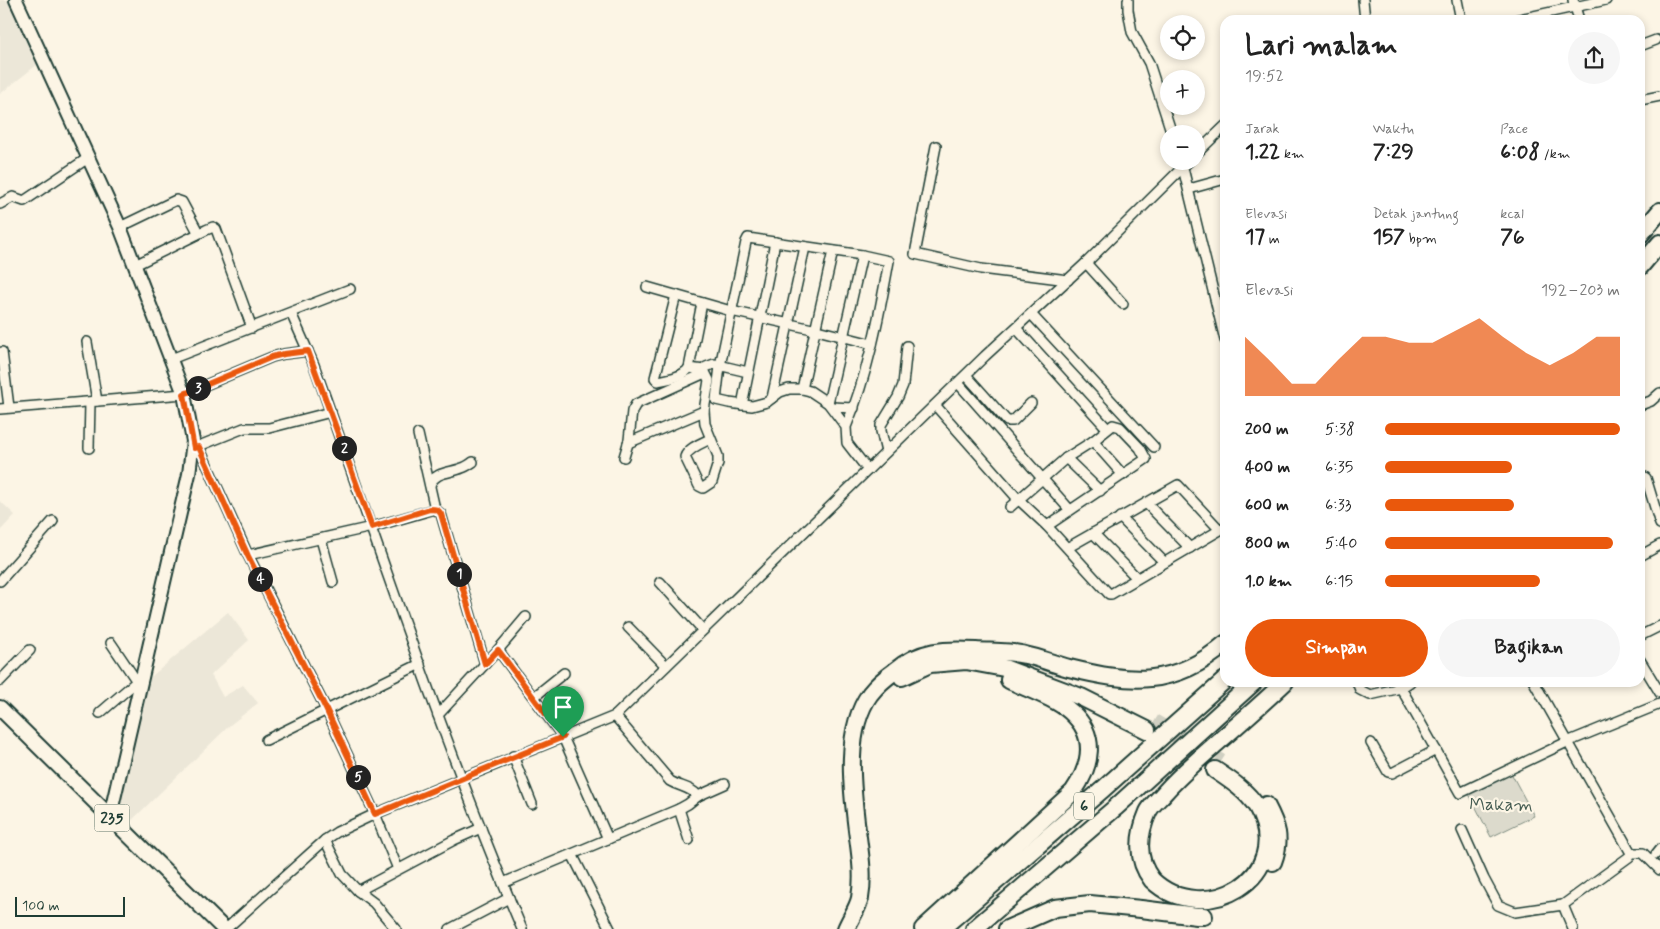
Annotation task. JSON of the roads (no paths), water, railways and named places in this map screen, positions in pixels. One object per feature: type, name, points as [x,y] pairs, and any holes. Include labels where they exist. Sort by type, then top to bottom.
[{"type":"highway","points":[[1645,229],[1660,211]]},
{"type":"highway","points":[[1645,261],[1660,243]]},
{"type":"highway","points":[[846,929],[860,899],[862,870],[852,770],[854,732],[859,715],[869,696],[879,683],[899,667],[922,654],[953,649],[1024,654],[1113,678],[1139,680],[1178,673],[1198,663],[1220,648]]},
{"type":"highway","points":[[856,929],[866,910],[871,885],[871,856],[860,773],[861,749],[870,711],[884,691],[894,682],[930,664],[966,661],[1004,668],[1150,726],[1097,694],[990,652]]},
{"type":"highway","points":[[923,929],[1073,792],[1082,779],[1089,760],[1089,747],[1085,730],[1071,712],[1056,702],[977,664]]},
{"type":"highway","name":"6","points":[[941,929],[1102,790],[1220,684]]},
{"type":"highway","name":"6","points":[[974,929],[1114,808],[1248,687]]},
{"type":"highway","points":[[1246,902],[1266,879],[1278,848],[1276,825],[1264,801],[1249,782],[1218,766],[1256,806],[1264,824],[1267,848],[1259,874],[1248,887],[1234,898],[1217,905],[1193,906],[1175,900],[1160,890],[1145,868],[1139,843],[1148,811],[1176,779],[1279,687]]},
{"type":"highway","points":[[1007,929],[1055,908],[1090,904],[1141,908],[1197,916],[1216,914]]},
{"type":"main road","name":"235","points":[[1,712],[225,929]]},
{"type":"street","points":[[16,0],[120,227],[172,358],[184,394],[196,447],[248,556],[326,709],[375,814],[398,869]]},
{"type":"street","points":[[1128,0],[1132,32],[1149,63],[1169,125]]},
{"type":"street","points":[[1363,0],[1364,15]]},
{"type":"street","points":[[1457,0],[1460,15]]},
{"type":"street","points":[[1532,15],[1574,3],[1606,0]]},
{"type":"street","points":[[1645,44],[1656,40]]},
{"type":"street","points":[[1645,99],[1660,96]]},
{"type":"street","points":[[1205,145],[1220,131]]},
{"type":"street","points":[[936,146],[915,254],[981,269],[1068,280]]},
{"type":"street","points":[[0,204],[13,196],[24,201],[88,158]]},
{"type":"street","points":[[225,929],[324,840],[337,832],[375,814],[514,756],[615,716],[985,356],[1086,263],[1177,170]]},
{"type":"street","points":[[1185,170],[1220,319]]},
{"type":"street","points":[[1189,189],[1220,180]]},
{"type":"street","points":[[120,227],[176,200],[182,202],[197,230],[197,234]]},
{"type":"street","points":[[135,265],[213,227],[216,229],[252,328]]},
{"type":"street","points":[[846,427],[830,405],[817,394],[802,389],[788,389],[758,405],[729,404],[716,400],[720,366],[746,240],[752,238],[862,255],[889,262],[872,344],[854,408],[846,427],[847,443],[850,449],[868,470]]},
{"type":"street","points":[[742,404],[775,242]]},
{"type":"street","points":[[772,398],[805,247]]},
{"type":"street","points":[[802,389],[817,330],[833,251]]},
{"type":"street","points":[[830,405],[862,255]]},
{"type":"street","points":[[1086,263],[1123,304]]},
{"type":"street","points":[[648,287],[702,304],[872,344]]},
{"type":"street","points":[[172,358],[350,289]]},
{"type":"street","points":[[676,295],[655,378],[658,381],[685,373],[689,368],[702,304]]},
{"type":"street","points":[[291,313],[308,351],[331,412],[438,715],[522,929]]},
{"type":"street","points":[[1031,314],[1154,447]]},
{"type":"street","points":[[1016,328],[1105,426]]},
{"type":"street","points":[[87,342],[93,402],[90,448]]},
{"type":"street","points":[[886,452],[881,425],[898,397],[902,384],[907,346]]},
{"type":"street","points":[[2,352],[5,408],[184,394],[272,357],[308,351]]},
{"type":"street","points":[[624,457],[628,443],[632,411],[636,404],[705,372],[710,365],[714,364],[748,372]]},
{"type":"street","points":[[689,368],[705,372],[709,380],[704,411],[705,424],[718,456],[718,463],[712,482],[703,488],[699,486],[685,457],[690,450],[710,438]]},
{"type":"street","points":[[966,375],[1007,421],[1014,421],[1031,403]]},
{"type":"street","points":[[958,384],[1070,510]]},
{"type":"street","points":[[1645,403],[1651,401],[1660,393]]},
{"type":"street","points":[[830,405],[854,408]]},
{"type":"street","points":[[935,405],[1018,499],[1047,526],[1067,548],[1111,594],[1220,530],[1180,486],[1177,486],[1067,548]]},
{"type":"street","points":[[628,443],[704,411]]},
{"type":"street","points":[[196,447],[244,428],[269,428],[331,412]]},
{"type":"street","points":[[1010,507],[1066,458],[1110,427],[1120,427],[1140,448],[1146,458],[1047,526]]},
{"type":"street","points":[[418,434],[435,509],[441,514],[485,664]]},
{"type":"street","points":[[1092,441],[1123,475]]},
{"type":"street","points":[[110,816],[138,684],[196,447]]},
{"type":"street","points":[[1066,458],[1100,491]]},
{"type":"street","points":[[430,485],[438,475],[463,468],[474,462]]},
{"type":"street","points":[[1645,477],[1660,524]]},
{"type":"street","points":[[1146,503],[1190,548]]},
{"type":"street","points":[[248,556],[372,527],[435,509]]},
{"type":"street","points":[[1120,517],[1164,562]]},
{"type":"street","points":[[0,581],[53,521]]},
{"type":"street","points":[[1092,533],[1137,578]]},
{"type":"street","points":[[321,539],[333,582]]},
{"type":"street","points":[[1645,553],[1660,545]]},
{"type":"street","points":[[660,582],[703,630]]},
{"type":"street","points":[[438,715],[526,617]]},
{"type":"street","points":[[1645,634],[1660,626]]},
{"type":"street","points":[[628,627],[666,666]]},
{"type":"street","points":[[111,643],[138,684]]},
{"type":"street","points":[[0,681],[30,650]]},
{"type":"street","points":[[498,650],[563,737],[608,839]]},
{"type":"street","points":[[266,740],[420,664]]},
{"type":"street","points":[[1645,668],[1660,693]]},
{"type":"street","points":[[534,697],[564,673]]},
{"type":"street","points":[[100,713],[138,684]]},
{"type":"street","points":[[1359,687],[1360,690],[1370,695],[1393,687]]},
{"type":"street","points":[[1400,687],[1460,792],[1567,742],[1660,704]]},
{"type":"street","points":[[1537,687],[1631,852]]},
{"type":"street","points":[[615,716],[670,781],[677,786],[692,790],[698,796]]},
{"type":"street","points":[[1371,743],[1385,768],[1388,772],[1392,773],[1436,750]]},
{"type":"street","points":[[514,756],[532,804]]},
{"type":"street","points":[[503,883],[679,809],[698,796],[725,784]]},
{"type":"street","points":[[679,809],[689,840]]},
{"type":"street","points":[[358,891],[481,828]]},
{"type":"street","points":[[1462,830],[1498,905],[1515,912],[1563,905],[1629,857],[1631,852]]},
{"type":"street","points":[[324,840],[342,874],[358,891],[374,903],[396,929]]},
{"type":"street","points":[[1631,852],[1643,853],[1660,870]]},
{"type":"street","points":[[572,854],[610,929]]},
{"type":"street","points":[[450,929],[509,898]]},
{"type":"street","points":[[1563,905],[1572,929]]},
{"type":"tunnel","points":[[1154,722],[1221,762]]},
{"type":"park label","name":"Makam","points":[[1501,805]]}]
